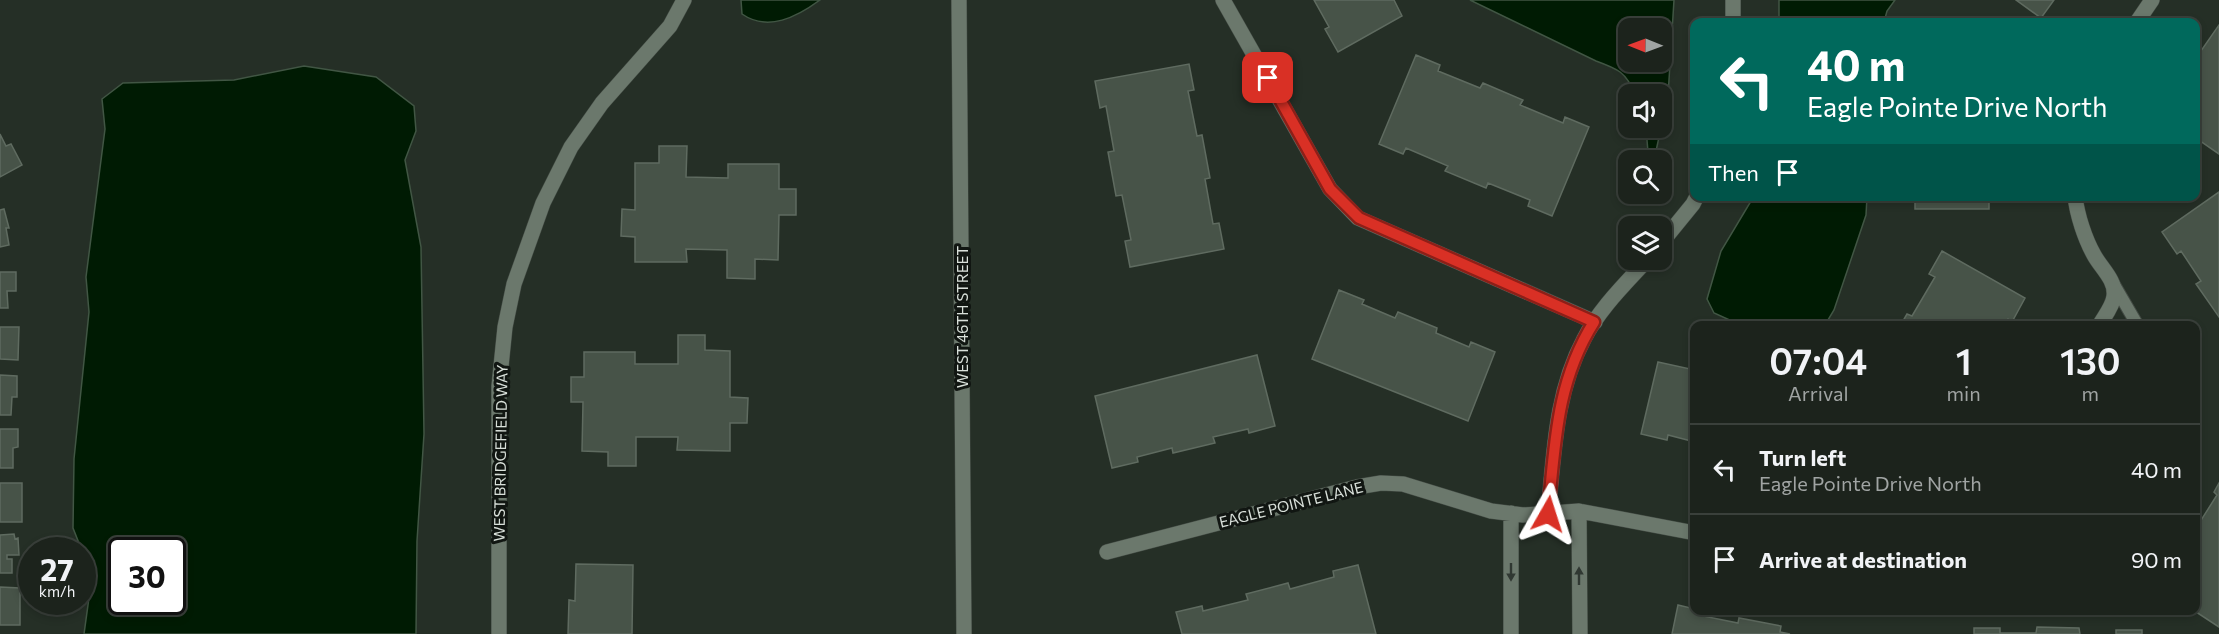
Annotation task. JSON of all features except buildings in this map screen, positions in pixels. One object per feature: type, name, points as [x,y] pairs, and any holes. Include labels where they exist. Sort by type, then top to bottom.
[{"type":"street","name":"WEST BRIDGEFIELD WAY","points":[[499,634],[499,386],[504,338],[514,284],[543,203],[571,147],[602,103],[670,26],[684,0]]},
{"type":"street","name":"WEST 46TH STREET","points":[[959,0],[964,634]]},
{"type":"street","points":[[1224,0],[1330,189],[1359,218],[1594,322]]},
{"type":"street","points":[[1733,0],[1733,18]]},
{"type":"street","points":[[2140,18],[2152,0]]},
{"type":"street","points":[[1672,230],[1694,201]]},
{"type":"street","points":[[2076,201],[2081,224],[2093,254],[2109,277],[2114,290],[2114,299],[2102,321]]},
{"type":"street","points":[[1548,514],[1560,402],[1569,374],[1594,322],[1638,270]]},
{"type":"street","name":"EAGLE POINTE LANE","points":[[1107,552],[1356,487],[1381,483],[1413,486],[1482,508],[1511,513],[1548,514],[1579,511],[1690,532]]},
{"type":"street","points":[[1579,511],[1580,634]]},
{"type":"street","points":[[1511,513],[1511,634]]},
{"type":"lane","points":[[2109,277],[2135,321]]},
{"type":"shaded area","points":[[741,0],[820,0],[792,17],[762,22],[742,14]]},
{"type":"shaded area","points":[[1470,0],[1674,0],[1672,32],[1672,18],[1618,18],[1618,71]]},
{"type":"shaded area","points":[[1779,0],[1895,0],[1885,18],[1779,18]]},
{"type":"shaded area","points":[[304,66],[376,77],[414,106],[416,131],[405,160],[421,247],[424,434],[417,541],[416,634],[84,634],[87,615],[96,615],[96,537],[77,537],[73,528],[74,459],[89,312],[86,277],[105,129],[102,99],[123,83],[234,80]]},
{"type":"shaded area","points":[[1620,72],[1670,72],[1669,84],[1630,84]]},
{"type":"shaded area","points":[[1647,138],[1659,138],[1656,150],[1648,150]]},
{"type":"shaded area","points":[[1751,201],[1867,201],[1866,215],[1834,310],[1827,321],[1732,321],[1714,313],[1707,299],[1721,251]]},
{"type":"route","points":[[1268,78],[1330,189],[1359,218],[1594,322],[1569,374],[1560,402],[1548,514]]}]
